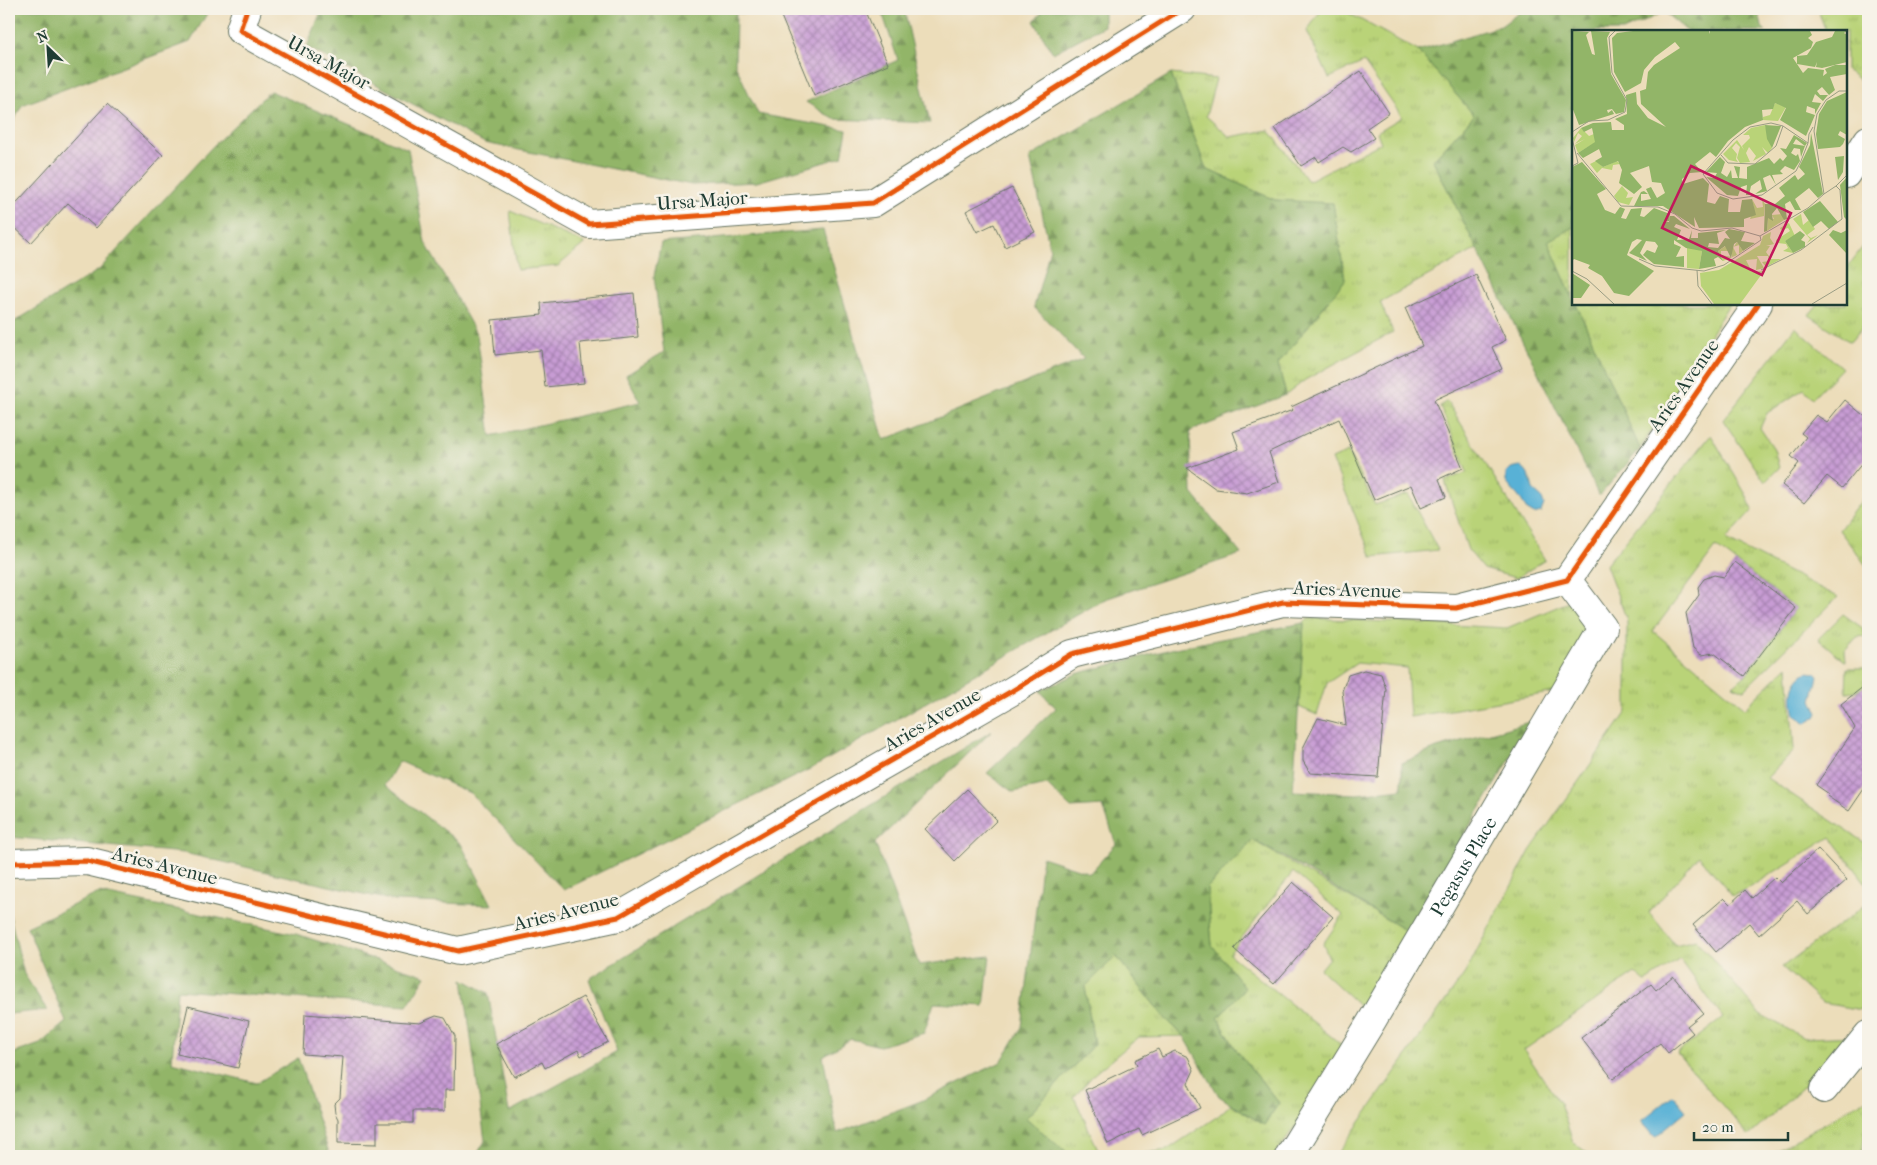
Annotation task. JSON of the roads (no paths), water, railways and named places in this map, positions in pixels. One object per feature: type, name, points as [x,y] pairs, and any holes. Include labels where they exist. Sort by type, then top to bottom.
[{"type":"street","name":"Ursa Major","points":[[247,9],[240,30],[589,224],[873,203],[1182,9]]},
{"type":"street","points":[[1847,172],[1868,140]]},
{"type":"street","name":"Aries Avenue","points":[[9,863],[87,861],[458,951],[618,917],[1003,696],[1072,654],[1282,602],[1456,608],[1567,580],[1757,305]]},
{"type":"street","name":"Pegasus Place","points":[[1289,1156],[1370,1024],[1603,628],[1567,580]]},
{"type":"street","points":[[1824,1089],[1868,1035]]},
{"type":"water","points":[[1520,466],[1529,476],[1533,490],[1542,498],[1544,504],[1541,512],[1534,514],[1526,509],[1520,498],[1506,482],[1506,473],[1511,468]]},
{"type":"water","points":[[1807,672],[1816,673],[1818,677],[1812,700],[1818,713],[1816,717],[1806,723],[1795,715],[1793,691],[1797,681]]},
{"type":"water","points":[[1673,1095],[1686,1111],[1655,1137],[1641,1121]]}]
